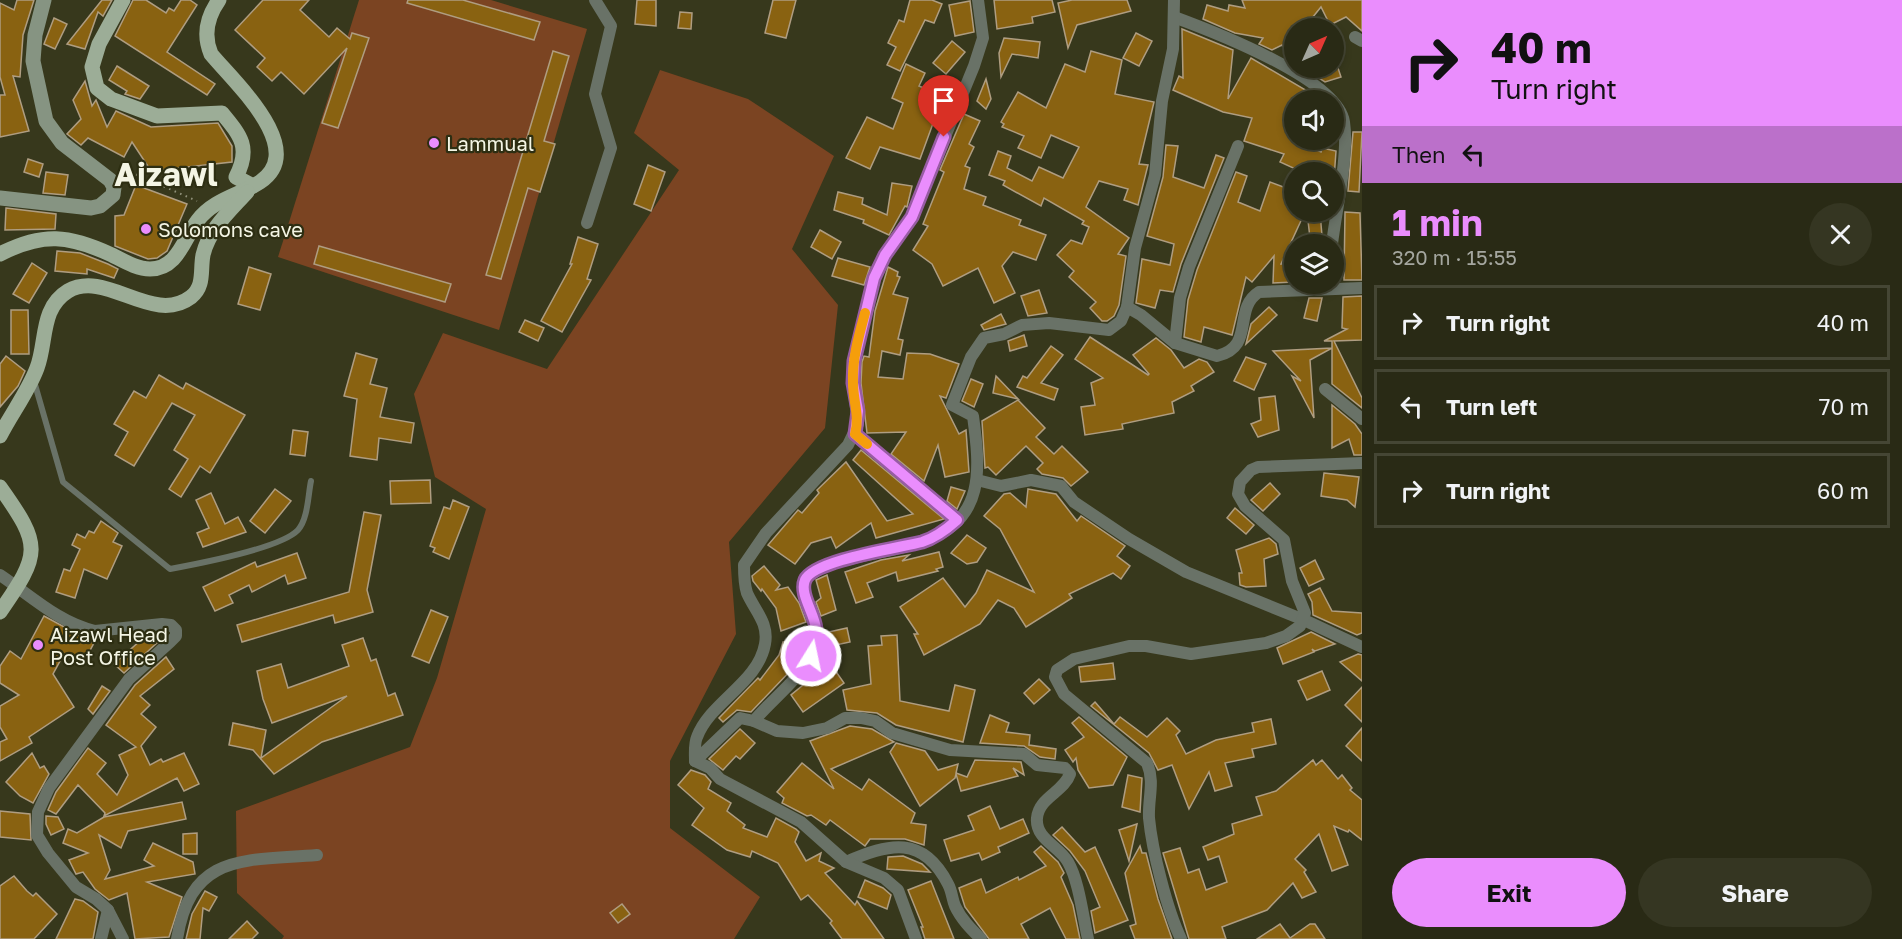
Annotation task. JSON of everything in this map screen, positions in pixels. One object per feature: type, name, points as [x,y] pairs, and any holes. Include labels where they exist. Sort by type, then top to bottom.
[{"type":"main road","points":[[123,0],[103,36],[92,67],[97,88],[111,99],[157,116],[222,113],[241,136],[244,162],[236,177],[253,186]]},
{"type":"main road","points":[[0,436],[33,378],[41,357],[48,314],[54,304],[70,290],[93,286],[153,303],[181,302],[189,298],[201,282],[202,256],[211,234],[253,186],[272,170],[276,151],[263,115],[211,54],[207,44],[206,31],[219,0]]},
{"type":"main road","points":[[0,254],[28,241],[50,237],[99,249],[136,267],[161,268],[176,257],[196,224],[211,207],[253,186]]},
{"type":"main road","points":[[0,487],[22,517],[31,539],[32,557],[17,587],[0,612]]},
{"type":"street","points":[[0,198],[91,208],[109,200],[113,195],[114,187],[102,173],[55,136],[46,121],[33,61],[35,34],[44,0]]},
{"type":"street","points":[[587,223],[612,144],[595,94],[611,26],[595,0]]},
{"type":"street","points":[[694,761],[697,738],[710,717],[759,662],[764,647],[766,634],[764,622],[748,594],[744,566],[766,533],[848,445],[855,434],[858,411],[853,383],[854,361],[874,278],[885,255],[912,217],[974,66],[983,39],[978,0]]},
{"type":"street","points":[[754,721],[811,656],[817,630],[804,592],[803,583],[808,574],[860,555],[924,541],[945,531],[964,514],[977,490],[979,459],[973,416],[952,405],[971,357],[984,338],[1004,334],[1022,325],[1048,323],[1109,330],[1121,321],[1127,307],[1133,257],[1155,175],[1162,101],[1173,49],[1174,0]]},
{"type":"street","points":[[1174,17],[1237,41],[1319,88],[1341,108],[1344,130],[1333,234]]},
{"type":"street","points":[[1175,343],[1180,298],[1189,267],[1238,146]]},
{"type":"street","points":[[1344,287],[1362,288]]},
{"type":"street","points":[[1127,307],[1142,315],[1175,343],[1217,356],[1226,354],[1234,348],[1241,337],[1247,303],[1252,296],[1259,292],[1284,290]]},
{"type":"street","points":[[1325,389],[1362,419]]},
{"type":"street","points":[[855,434],[957,520]]},
{"type":"street","points":[[1181,939],[1153,845],[1149,813],[1152,779],[1147,763],[1064,694],[1055,677],[1057,670],[1074,659],[1129,646],[1146,646],[1191,654],[1248,646],[1294,632],[1304,620],[1305,613],[1292,581],[1284,540],[1245,506],[1238,489],[1246,474],[1258,467],[1362,463]]},
{"type":"street","points":[[977,480],[1001,486],[1030,480],[1061,486],[1074,502],[1129,539],[1186,573],[1304,620],[1362,647]]},
{"type":"street","points":[[0,575],[74,625],[85,629],[95,631],[162,624],[171,625],[176,630],[176,636],[129,679],[111,706],[84,738],[49,788],[38,812],[38,835],[48,853],[76,887],[96,899],[108,910],[123,939]]},
{"type":"street","points":[[694,761],[728,726],[740,718],[754,721],[777,731],[803,733],[827,728],[845,718],[861,718],[875,721],[892,733],[950,750],[1024,754],[1037,765],[1065,768],[1070,774],[1068,781],[1044,802],[1037,824],[1042,836],[1061,852],[1073,872],[1088,939]]},
{"type":"street","points":[[694,761],[710,768],[720,778],[801,822],[846,861],[884,878],[898,890],[916,939]]},
{"type":"street","points":[[846,861],[885,846],[909,848],[920,853],[938,866],[950,886],[954,905],[961,918],[981,939]]},
{"type":"street","points":[[177,939],[181,912],[191,892],[206,876],[225,865],[250,860],[317,855]]},
{"type":"street","points":[[101,939],[108,910]]},
{"type":"lane","points":[[33,378],[63,482],[170,569],[223,558],[288,537],[299,529],[311,481]]},
{"type":"path","points":[[114,187],[135,174],[211,207]]},
{"type":"shaded area","name":"Lammual","points":[[359,0],[491,0],[587,29],[499,330],[278,257]]},
{"type":"shaded area","points":[[660,70],[748,99],[834,156],[792,249],[838,305],[825,428],[729,542],[736,634],[670,761],[670,828],[760,897],[734,939],[282,939],[284,936],[237,893],[236,811],[410,747],[437,678],[486,509],[435,477],[414,394],[443,333],[547,369],[679,170],[634,133]]},
{"type":"building","points":[[17,0],[34,0],[23,35],[20,77],[13,76],[29,131],[0,137],[0,95],[5,95],[0,77],[0,3],[14,10]]},
{"type":"building","points":[[102,0],[112,0],[103,16],[98,12],[85,49],[67,44]]},
{"type":"building","points":[[133,0],[146,0],[166,13],[169,8],[174,11],[181,0],[190,0],[197,5],[167,52],[215,84],[207,95],[115,36]]},
{"type":"building","points":[[263,0],[309,0],[300,10],[329,37],[337,28],[350,39],[352,33],[369,38],[338,128],[322,123],[347,48],[304,94],[281,72],[272,81],[257,67],[265,58],[235,30]]},
{"type":"building","points":[[408,0],[463,0],[540,22],[534,40],[407,3]]},
{"type":"building","points":[[637,0],[656,0],[656,26],[635,24]]},
{"type":"building","points":[[773,0],[796,0],[786,38],[765,33]]},
{"type":"building","points":[[910,0],[932,0],[942,4],[934,23],[925,20],[900,71],[887,65],[896,47],[888,43],[899,20],[904,22]]},
{"type":"building","points":[[994,0],[1052,0],[1055,12],[1032,17],[1033,23],[997,29]]},
{"type":"building","points":[[1072,0],[1127,0],[1131,11],[1077,25],[1068,48],[1058,3]]},
{"type":"building","points":[[1242,0],[1362,0],[1362,31],[1346,17],[1326,18],[1321,7],[1312,18],[1284,18],[1284,48],[1282,45],[1272,50],[1259,44],[1263,38],[1235,33],[1203,19],[1207,5],[1228,11],[1229,5],[1245,8]]},
{"type":"building","points":[[970,1],[974,32],[955,36],[949,5]]},
{"type":"building","points":[[680,12],[692,13],[691,29],[678,28]]},
{"type":"building","points":[[54,18],[67,24],[55,49],[44,44]]},
{"type":"building","points":[[1182,29],[1233,50],[1228,99],[1251,58],[1306,90],[1284,90],[1284,150],[1336,151],[1335,162],[1284,162],[1284,164],[1280,162],[1284,154],[1244,141],[1252,118],[1223,112],[1173,90],[1179,76],[1183,78]]},
{"type":"building","points":[[1136,33],[1152,41],[1139,66],[1123,58]]},
{"type":"building","points":[[1004,38],[1040,42],[1038,58],[1012,54],[1001,77],[999,53]]},
{"type":"building","points":[[952,41],[965,52],[946,74],[933,63]]},
{"type":"building","points":[[553,51],[569,56],[544,141],[555,144],[540,192],[528,188],[501,279],[486,275]]},
{"type":"building","points":[[1091,51],[1122,60],[1115,94],[1154,102],[1139,164],[1148,165],[1138,205],[1124,200],[1128,189],[1099,181],[1086,207],[1129,238],[1118,254],[1126,256],[1119,305],[1114,316],[1107,321],[1102,321],[1090,308],[1096,302],[1069,277],[1074,271],[1057,255],[1071,240],[1082,244],[1089,227],[1082,224],[1084,221],[1044,198],[1041,206],[1003,185],[1005,181],[989,175],[998,151],[1011,156],[1007,168],[1032,181],[1039,167],[1063,178],[1079,147],[1051,135],[1041,158],[1018,148],[1024,136],[1002,127],[1004,124],[1001,122],[1018,92],[1046,108],[1065,64],[1085,72]]},
{"type":"building","points":[[906,64],[925,73],[919,86],[943,96],[920,159],[880,147],[870,169],[846,158],[867,117],[893,129],[903,103],[892,98]]},
{"type":"building","points":[[117,66],[149,86],[140,99],[125,94],[127,91],[109,80]]},
{"type":"building","points":[[1319,78],[1338,78],[1325,82]]},
{"type":"building","points":[[986,79],[991,99],[986,109],[977,101]]},
{"type":"building","points":[[85,81],[92,106],[96,100],[107,127],[116,111],[151,127],[218,123],[232,146],[232,162],[151,171],[132,142],[124,157],[88,138],[81,145],[67,134],[81,119],[73,100]]},
{"type":"building","points":[[964,114],[980,121],[969,144],[974,147],[965,166],[970,168],[964,189],[986,197],[983,205],[1021,220],[1019,225],[1046,235],[1036,260],[1013,252],[1002,266],[1015,293],[994,303],[978,268],[943,286],[932,264],[913,250],[928,226],[923,224],[944,172],[940,170]]},
{"type":"building","points":[[1353,132],[1362,132],[1359,192],[1348,191]]},
{"type":"building","points":[[1166,145],[1178,146],[1173,177],[1204,188],[1216,155],[1224,158],[1181,264],[1173,292],[1160,290],[1155,308],[1136,303],[1142,259],[1170,265],[1174,244],[1147,236],[1163,177]]},
{"type":"building","points":[[28,159],[43,164],[39,177],[24,172]]},
{"type":"building","points":[[648,165],[665,172],[651,211],[634,204]]},
{"type":"building","points":[[46,172],[68,175],[65,195],[43,193]]},
{"type":"building","points":[[1236,172],[1247,176],[1238,202],[1260,211],[1270,182],[1284,187],[1284,222],[1300,222],[1295,234],[1284,234],[1284,258],[1281,264],[1284,264],[1284,282],[1273,283],[1274,256],[1252,282],[1246,277],[1232,335],[1204,327],[1201,342],[1184,337],[1188,300],[1197,270]]},
{"type":"building","points":[[892,183],[912,186],[907,207],[905,206],[889,235],[863,223],[864,220],[834,210],[838,192],[863,198],[862,204],[887,215]]},
{"type":"building","name":"Solomons cave","points":[[136,185],[187,204],[167,251],[157,258],[148,259],[115,246],[115,216],[124,215]]},
{"type":"building","points":[[6,208],[56,214],[55,229],[5,230]]},
{"type":"building","points":[[1345,212],[1360,213],[1362,280],[1344,280]]},
{"type":"building","points":[[1308,222],[1321,222],[1322,234],[1310,234]]},
{"type":"building","points":[[820,230],[841,242],[832,259],[811,247]]},
{"type":"building","points":[[578,237],[598,244],[587,279],[591,280],[562,332],[541,321],[572,264],[570,264]]},
{"type":"building","points":[[319,246],[451,284],[445,302],[314,264]]},
{"type":"building","points":[[57,251],[80,253],[118,269],[114,278],[87,269],[87,274],[55,271]]},
{"type":"building","points":[[838,258],[870,267],[864,285],[832,276]]},
{"type":"building","points":[[32,263],[47,273],[29,303],[13,294]]},
{"type":"building","points":[[249,267],[271,274],[260,310],[238,304]]},
{"type":"building","points":[[888,267],[898,272],[897,276],[900,277],[893,294],[908,298],[898,339],[903,340],[900,355],[882,351],[878,377],[903,379],[907,353],[930,354],[959,364],[946,398],[940,396],[959,434],[966,430],[969,472],[945,477],[938,445],[924,481],[891,454],[906,432],[867,433],[861,383],[862,362],[864,356],[869,357],[875,311]]},
{"type":"building","points":[[1039,290],[1047,313],[1028,316],[1021,296]]},
{"type":"building","points":[[1362,296],[1362,340],[1334,341],[1362,398],[1362,408],[1332,384],[1332,341],[1324,341],[1347,329],[1342,328],[1343,297]]},
{"type":"building","points":[[1309,298],[1322,298],[1317,321],[1304,318]]},
{"type":"building","points":[[1269,307],[1277,315],[1246,344],[1251,324]]},
{"type":"building","points":[[11,310],[28,310],[29,354],[11,354]]},
{"type":"building","points":[[1001,314],[1006,324],[984,330],[981,325]]},
{"type":"building","points":[[525,320],[544,328],[538,341],[519,332]]},
{"type":"building","points":[[1024,335],[1027,346],[1010,351],[1008,341]]},
{"type":"building","points":[[1090,337],[1148,375],[1133,355],[1156,338],[1171,350],[1184,368],[1199,359],[1207,362],[1214,372],[1191,386],[1194,391],[1172,402],[1174,413],[1122,424],[1123,429],[1085,435],[1081,407],[1095,405],[1091,383],[1103,378],[1075,359]]},
{"type":"building","points":[[1051,346],[1063,355],[1041,383],[1058,389],[1054,400],[1017,387],[1023,376],[1027,378]]},
{"type":"building","points":[[1332,348],[1310,360],[1314,418],[1292,376],[1301,381],[1273,351]]},
{"type":"building","points":[[356,353],[377,359],[370,384],[387,388],[380,417],[414,423],[411,443],[379,438],[377,460],[350,456],[357,399],[344,396]]},
{"type":"building","points":[[6,356],[25,371],[18,386],[0,407],[0,364]]},
{"type":"building","points":[[1246,357],[1266,364],[1254,390],[1234,381]]},
{"type":"building","points":[[159,375],[183,389],[186,383],[245,415],[210,473],[200,466],[181,497],[169,489],[188,459],[174,450],[195,415],[172,403],[134,466],[115,455],[128,432],[114,424],[134,391],[146,398]]},
{"type":"building","points":[[996,376],[1018,399],[993,393]]},
{"type":"building","points":[[971,379],[983,384],[974,407],[962,401]]},
{"type":"building","points":[[1275,396],[1279,430],[1258,437],[1251,424],[1261,420],[1259,398]]},
{"type":"building","points":[[1018,400],[1045,428],[1036,437],[1054,454],[1062,446],[1088,472],[1071,486],[1063,478],[1042,474],[1037,469],[1043,463],[1026,446],[996,475],[988,467],[985,468],[982,421]]},
{"type":"building","points":[[1332,405],[1355,424],[1362,434],[1362,455],[1354,455],[1349,439],[1332,448]]},
{"type":"building","points":[[293,430],[308,432],[305,456],[290,454]]},
{"type":"building","points":[[861,450],[944,519],[876,538],[871,523],[836,548],[831,537],[811,543],[795,564],[768,545],[798,510],[802,513],[819,493],[817,490],[846,462],[887,521],[913,514],[853,460]]},
{"type":"building","points":[[1324,473],[1359,477],[1355,507],[1347,500],[1321,496]]},
{"type":"building","points":[[430,480],[431,503],[391,504],[390,481]]},
{"type":"building","points":[[1270,483],[1280,494],[1263,511],[1251,500]]},
{"type":"building","points":[[951,487],[965,491],[957,509],[947,501]]},
{"type":"building","points":[[275,489],[291,501],[265,533],[250,521]]},
{"type":"building","points":[[1028,489],[1056,494],[1077,521],[1081,516],[1125,546],[1117,556],[1130,566],[1121,579],[1113,573],[1069,594],[1072,598],[1026,627],[1014,608],[998,600],[980,624],[924,655],[914,634],[918,634],[900,607],[943,578],[965,607],[976,593],[987,570],[1034,592],[1000,529],[984,516],[1004,494],[1010,493],[1026,507]]},
{"type":"building","points":[[211,493],[225,524],[238,517],[246,532],[203,547],[197,533],[209,528],[196,500]]},
{"type":"building","points":[[453,500],[469,507],[449,559],[433,552],[435,548],[430,546],[444,507],[450,509]]},
{"type":"building","points":[[1235,508],[1254,525],[1246,534],[1227,518]]},
{"type":"building","points":[[364,512],[381,515],[367,590],[373,612],[335,623],[333,615],[242,642],[237,625],[349,592]]},
{"type":"building","points":[[101,521],[118,533],[113,542],[122,546],[107,579],[84,569],[75,598],[56,592],[64,569],[70,571],[80,549],[72,545],[77,534],[85,538],[89,531],[94,533]]},
{"type":"building","points":[[967,535],[986,548],[977,562],[967,564],[951,553]]},
{"type":"building","points":[[1269,538],[1276,544],[1278,554],[1264,559],[1266,586],[1240,585],[1239,573],[1242,573],[1236,550]]},
{"type":"building","points":[[939,552],[943,567],[936,569],[938,571],[898,581],[896,572],[867,583],[873,597],[856,603],[845,572],[881,560],[909,555],[902,561]]},
{"type":"building","points":[[297,553],[306,578],[288,584],[285,575],[252,592],[249,585],[229,595],[233,603],[215,611],[203,587],[255,562],[257,567]]},
{"type":"building","points":[[1315,560],[1324,579],[1309,586],[1300,568]]},
{"type":"building","points":[[764,566],[780,585],[776,590],[788,587],[799,603],[806,622],[781,631],[776,608],[753,581],[752,576]]},
{"type":"building","points":[[827,575],[836,610],[821,616],[816,602],[821,598],[816,580]]},
{"type":"building","points":[[1320,588],[1332,611],[1362,613],[1362,633],[1357,635],[1313,615],[1312,602],[1308,594]]},
{"type":"building","points":[[431,610],[448,617],[429,663],[412,656]]},
{"type":"building","points":[[44,616],[94,643],[82,665],[64,654],[53,674],[74,707],[29,737],[32,743],[0,761],[0,742],[7,739],[0,727],[0,706],[19,695],[0,683],[0,666],[10,651],[21,659]]},
{"type":"building","points":[[847,628],[850,642],[826,647],[824,633]]},
{"type":"building","points":[[1311,632],[1335,644],[1315,651],[1312,649],[1314,652],[1283,664],[1277,648]]},
{"type":"building","points":[[897,635],[900,701],[949,711],[955,685],[975,690],[963,742],[896,725],[877,713],[847,710],[843,690],[871,684],[868,646],[882,645],[881,636]]},
{"type":"building","points":[[157,636],[158,642],[124,673],[114,664],[141,640]]},
{"type":"building","points":[[808,637],[804,651],[794,667],[751,712],[737,710],[723,722],[719,718],[758,678],[760,680],[779,655],[783,642]]},
{"type":"building","points":[[363,638],[371,661],[376,659],[388,696],[395,693],[403,715],[322,742],[274,774],[253,750],[229,745],[233,723],[266,730],[261,758],[347,696],[272,723],[263,699],[257,671],[281,664],[288,688],[349,666],[342,645]]},
{"type":"building","points":[[1358,654],[1362,655],[1362,681],[1340,662]]},
{"type":"building","points":[[166,657],[174,669],[140,696],[150,705],[141,714],[156,727],[141,746],[150,765],[161,759],[163,762],[184,753],[199,784],[184,791],[177,778],[104,816],[105,813],[78,785],[56,814],[48,810],[56,792],[88,748],[106,763],[97,774],[117,795],[128,775],[119,755],[136,747],[106,725],[135,685]]},
{"type":"building","points":[[830,663],[844,683],[803,712],[791,695]]},
{"type":"building","points":[[1113,663],[1115,679],[1081,682],[1079,667]]},
{"type":"building","points":[[1322,671],[1330,690],[1307,700],[1298,681]]},
{"type":"building","points":[[1039,679],[1050,690],[1034,704],[1024,693]]},
{"type":"building","points":[[102,686],[110,691],[93,714],[88,709]]},
{"type":"building","points":[[1362,687],[1362,722],[1345,705]]},
{"type":"building","points":[[1095,702],[1114,724],[1120,717],[1147,737],[1167,718],[1180,731],[1176,735],[1186,754],[1216,740],[1254,732],[1252,723],[1271,719],[1276,744],[1252,749],[1254,757],[1225,763],[1232,786],[1215,791],[1209,772],[1189,809],[1172,765],[1158,770],[1149,753],[1091,706]]},
{"type":"building","points":[[990,715],[1009,723],[1006,732],[1030,735],[1029,745],[1056,749],[1055,759],[1040,757],[1024,746],[980,743]]},
{"type":"building","points":[[1079,717],[1127,757],[1113,785],[1089,788],[1078,770],[1076,758],[1073,762],[1065,750],[1084,737],[1072,723]]},
{"type":"building","points":[[850,726],[872,729],[894,742],[831,769],[862,790],[869,779],[915,813],[911,823],[926,825],[924,845],[905,839],[870,839],[865,846],[830,820],[826,825],[811,815],[807,816],[782,803],[784,798],[777,792],[802,763],[834,789],[810,741]]},
{"type":"building","points":[[1362,728],[1362,761],[1346,746]]},
{"type":"building","points":[[740,729],[755,743],[740,759],[736,756],[723,770],[709,759]]},
{"type":"building","points":[[896,743],[925,751],[938,770],[958,764],[956,773],[967,777],[975,760],[1021,762],[1024,775],[1013,768],[1018,776],[961,791],[956,774],[955,778],[920,806],[890,752]]},
{"type":"building","points":[[32,753],[40,768],[44,766],[49,774],[33,803],[20,796],[6,782]]},
{"type":"building","points":[[1313,760],[1316,765],[1322,760],[1338,779],[1342,775],[1352,788],[1350,790],[1362,800],[1362,840],[1349,830],[1348,832],[1334,826],[1348,865],[1332,871],[1319,834],[1295,859],[1306,870],[1304,872],[1316,892],[1302,898],[1293,883],[1267,910],[1222,927],[1226,939],[1189,939],[1163,853],[1180,848],[1188,873],[1199,869],[1206,890],[1227,882],[1219,856],[1208,860],[1203,847],[1234,834],[1232,824],[1262,815],[1256,797],[1276,791]]},
{"type":"building","points":[[691,770],[705,775],[711,782],[708,789],[731,803],[727,811],[745,825],[743,828],[767,837],[776,818],[796,829],[799,832],[795,842],[806,861],[821,853],[819,861],[834,868],[825,873],[855,905],[857,901],[884,939],[842,939],[830,923],[832,921],[808,895],[801,900],[778,863],[752,851],[750,857],[727,850],[692,825],[704,808],[678,785]]},
{"type":"building","points":[[1128,775],[1142,778],[1140,812],[1122,807]]},
{"type":"building","points":[[182,802],[186,819],[128,831],[121,848],[99,835],[110,870],[105,879],[154,866],[144,860],[153,843],[193,862],[195,874],[147,882],[182,897],[169,937],[135,939],[127,893],[109,900],[95,889],[83,872],[76,874],[69,860],[88,853],[63,843],[68,829],[77,833],[104,817]]},
{"type":"building","points":[[990,806],[1000,829],[1023,819],[1029,833],[998,847],[1000,852],[982,860],[979,853],[951,861],[944,840],[974,830],[968,816]]},
{"type":"building","points":[[0,811],[30,814],[31,840],[0,837]]},
{"type":"building","points":[[46,816],[58,817],[64,829],[51,835],[46,824]]},
{"type":"building","points":[[1137,824],[1129,861],[1119,830]]},
{"type":"building","points":[[1062,827],[1085,852],[1095,847],[1128,920],[1095,933],[1091,911],[1100,907],[1085,871],[1070,851],[1053,835]]},
{"type":"building","points":[[197,833],[197,854],[183,854],[183,834]]},
{"type":"building","points":[[1041,846],[1058,862],[1064,873],[1061,877],[1073,905],[1080,939],[1066,939],[1050,908],[1021,924],[1029,939],[989,939],[965,907],[959,888],[981,879],[986,893],[1018,877],[1019,880],[1046,866],[1034,852]]},
{"type":"building","points":[[1140,846],[1142,853],[1146,853],[1158,899],[1172,939],[1135,939],[1130,926],[1136,924],[1125,873]]},
{"type":"building","points":[[903,856],[922,864],[930,872],[887,869],[888,857]]},
{"type":"building","points":[[14,876],[27,891],[33,896],[36,893],[57,914],[34,939],[0,939],[0,886]]},
{"type":"building","points":[[865,880],[883,888],[891,895],[887,909],[858,897]]},
{"type":"building","points":[[931,881],[954,939],[925,939],[921,927],[923,927],[908,890]]},
{"type":"building","points":[[205,891],[217,897],[209,911],[203,908],[200,939],[186,939],[192,914]]},
{"type":"building","points":[[75,899],[83,901],[98,912],[93,939],[56,939]]},
{"type":"building","points":[[622,904],[630,914],[618,923],[610,913]]},
{"type":"building","points":[[247,921],[258,933],[252,939],[229,939]]},
{"type":"building","points":[[1280,924],[1290,938],[1310,924],[1315,924],[1325,939],[1257,939]]},
{"type":"slow traffic","points":[[865,313],[854,361],[853,383],[858,411],[855,434],[867,444]]},
{"type":"place","name":"Lammual","points":[[434,143]]},
{"type":"place","name":"Solomons cave","points":[[146,229]]},
{"type":"place","name":"Aizawl Head Post Office","points":[[38,645]]},
{"type":"district","name":"Aizawl","points":[[166,174]]},
{"type":"route","points":[[811,656],[817,630],[804,592],[803,583],[808,574],[860,555],[924,541],[945,531],[957,520],[855,434],[858,411],[853,383],[854,361],[874,278],[885,255],[912,217],[944,137]]}]
